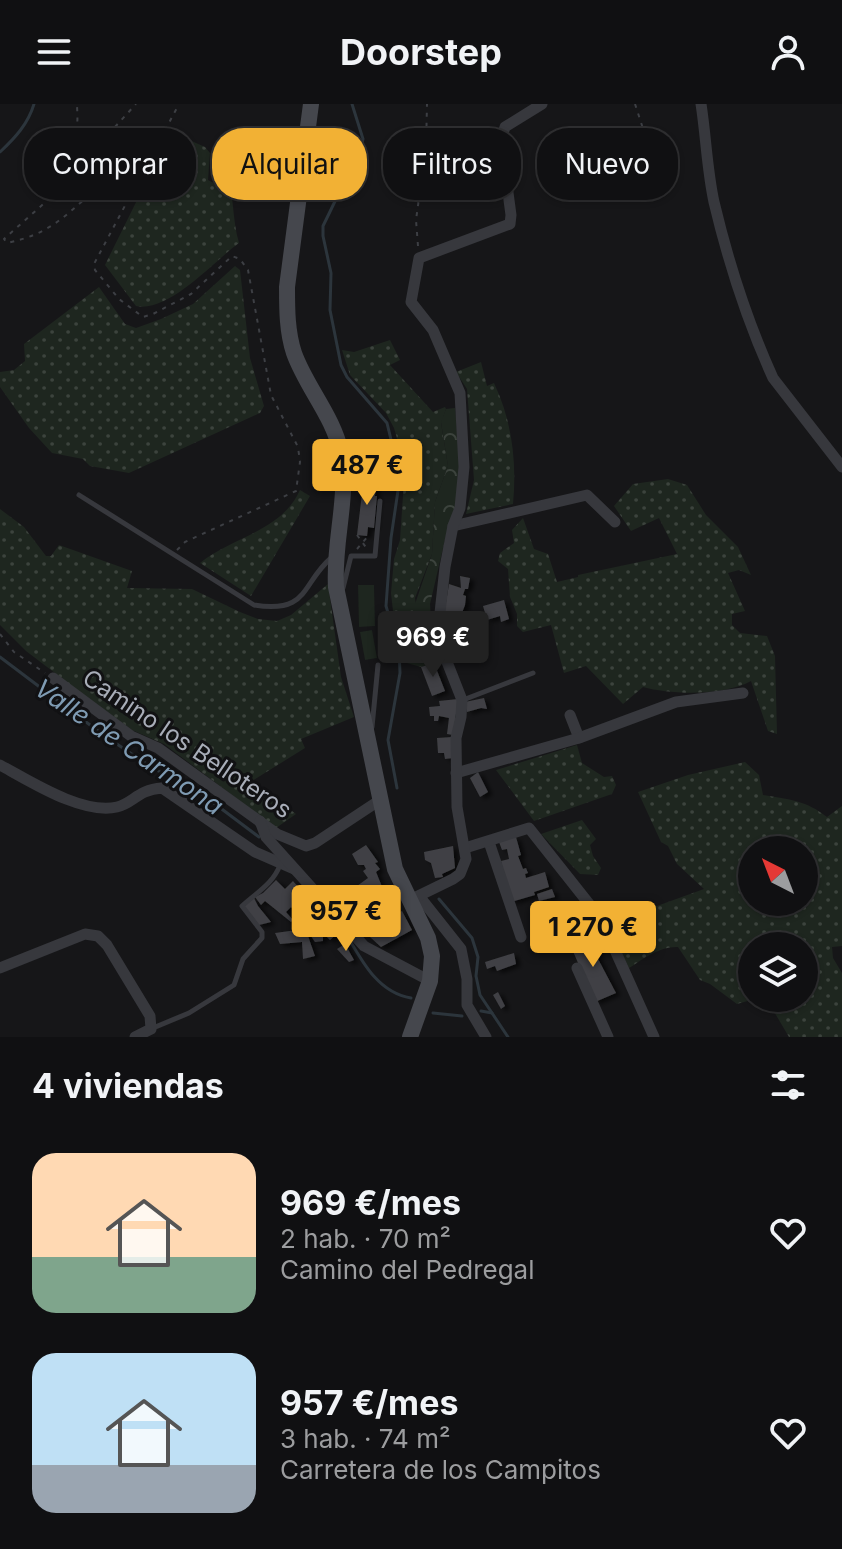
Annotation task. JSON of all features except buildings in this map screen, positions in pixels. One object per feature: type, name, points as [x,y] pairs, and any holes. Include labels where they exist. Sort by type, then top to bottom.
[{"type":"main road","points":[[311,104],[287,287],[287,313],[295,355],[340,449],[344,486],[344,554],[335,570],[339,601],[395,869],[414,898],[432,956],[430,981],[410,1037]]},
{"type":"street","points":[[486,1037],[467,1005],[467,979],[461,949],[414,898],[460,874],[466,859],[457,807],[456,773],[456,738],[462,700],[438,631],[445,567],[460,508],[464,467],[460,393],[433,330],[411,302],[419,258],[510,224],[501,140],[505,127],[542,104]]},
{"type":"street","points":[[701,104],[714,201],[745,305],[767,364],[773,378],[842,467]]},
{"type":"street","points":[[453,526],[587,495],[615,522]]},
{"type":"street","name":"Camino los Belloteros","points":[[53,678],[131,736],[158,748],[277,834],[306,846],[380,800]]},
{"type":"street","points":[[456,773],[579,738],[676,702],[743,693]]},
{"type":"street","points":[[570,715],[579,738]]},
{"type":"street","points":[[0,765],[62,797],[96,807],[117,807],[145,789],[162,788],[255,852],[294,869]]},
{"type":"street","points":[[260,821],[266,837],[364,946],[430,981]]},
{"type":"street","points":[[465,848],[529,828],[601,919],[654,1037]]},
{"type":"street","points":[[489,842],[521,937]]},
{"type":"street","points":[[0,968],[85,934],[98,936],[107,945],[150,1016],[151,1029],[135,1037]]},
{"type":"street","points":[[577,968],[608,1037]]},
{"type":"lane","points":[[79,495],[254,605],[266,607],[281,606],[301,596],[326,562],[344,554],[375,556],[380,501]]},
{"type":"lane","points":[[368,743],[375,711],[378,665]]},
{"type":"lane","points":[[462,700],[533,673]]},
{"type":"lane","points":[[151,1029],[189,1013],[234,985],[243,959],[262,938],[262,932],[242,906],[277,874],[281,864]]},
{"type":"path","points":[[75,128],[77,104]]},
{"type":"path","points":[[114,128],[136,104]]},
{"type":"path","points":[[173,554],[185,542],[296,491],[300,462],[298,447],[271,395],[248,270],[240,259],[232,256],[191,294],[143,317],[119,299],[95,270],[94,264],[179,104]]},
{"type":"path","points":[[419,258],[416,220],[426,148],[427,104]]},
{"type":"path","points":[[635,104],[643,128]]},
{"type":"path","points":[[48,200],[4,239],[7,243],[50,229],[83,200]]},
{"type":"path","points":[[344,554],[363,543],[374,528]]},
{"type":"path","points":[[357,535],[375,556]]},
{"type":"path","points":[[0,634],[14,652],[53,678]]},
{"type":"path","points":[[355,936],[414,898]]},
{"type":"green space","points":[[196,143],[205,147],[210,153],[208,180],[212,182],[212,200],[232,200],[239,243],[176,294],[149,306],[136,306],[105,265],[137,200],[196,200]]},
{"type":"green space","points":[[235,266],[240,270],[250,358],[264,406],[260,413],[129,473],[90,466],[83,459],[52,453],[29,428],[0,387],[0,372],[14,370],[25,361],[24,344],[99,287],[125,324],[136,328],[193,304]]},
{"type":"green space","points":[[390,340],[400,360],[390,365],[433,412],[446,409],[441,423],[448,466],[435,502],[432,554],[415,598],[427,665],[421,667],[407,663],[408,646],[393,611],[391,593],[394,559],[400,540],[405,466],[394,428],[386,413],[350,375],[342,350],[354,352]]},
{"type":"green space","points":[[481,362],[487,386],[494,383],[509,427],[514,473],[513,504],[466,514],[474,480],[467,389],[456,372]]},
{"type":"green space","points":[[455,408],[460,466],[456,508],[447,531],[430,604],[434,663],[427,665],[412,613],[432,554],[435,502],[448,466],[441,422],[446,409]]},
{"type":"green space","points":[[668,479],[687,485],[706,515],[738,547],[751,575],[739,570],[728,573],[745,611],[732,614],[732,625],[740,633],[767,636],[775,656],[777,734],[768,731],[751,681],[727,689],[698,693],[643,687],[623,704],[586,666],[564,673],[551,625],[523,632],[517,626],[508,569],[498,561],[500,553],[514,543],[512,530],[523,518],[534,549],[548,554],[557,582],[677,554],[659,518],[631,531],[614,506],[633,484]]},
{"type":"green space","points":[[300,490],[310,496],[251,596],[200,563],[269,524],[292,504]]},
{"type":"green space","points":[[0,509],[24,527],[46,556],[51,556],[59,545],[132,571],[127,588],[192,589],[258,619],[277,621],[291,615],[328,584],[341,677],[354,717],[301,739],[305,748],[252,781],[296,814],[276,828],[164,744],[132,730],[80,692],[26,651],[0,625]]},
{"type":"green space","points":[[358,585],[374,585],[375,626],[359,627]]},
{"type":"green space","points":[[372,630],[377,658],[365,660],[360,632]]},
{"type":"green space","points":[[577,745],[582,763],[604,777],[612,776],[616,785],[612,794],[534,821],[496,770]]},
{"type":"green space","points":[[745,762],[759,775],[763,795],[805,804],[827,817],[842,806],[842,946],[832,947],[833,958],[842,973],[842,1037],[789,1037],[774,1012],[818,1012],[818,932],[738,932],[737,1004],[700,980],[678,947],[658,951],[629,968],[621,951],[649,933],[643,911],[704,889],[677,864],[668,846],[661,842],[638,792],[688,775]]},
{"type":"green space","points":[[582,820],[596,839],[590,845],[601,868],[598,875],[580,874],[541,834]]},
{"type":"waterway","points":[[0,152],[20,130],[34,104]]},
{"type":"waterway","points":[[352,104],[363,139],[357,167],[340,191],[323,226],[323,236],[331,273],[330,310],[341,365],[347,377],[387,423],[400,477],[386,606],[399,650],[400,673],[388,740],[397,788]]},
{"type":"waterway","name":"Valle de Carmona","points":[[0,657],[102,734],[154,769],[191,786],[259,837]]},
{"type":"waterway","points":[[439,899],[472,938],[478,957],[476,976],[480,995],[508,1037]]},
{"type":"waterway","name":"Valle de Carmona","points":[[349,939],[367,968],[382,984],[411,998]]},
{"type":"waterway","points":[[481,1011],[492,1013]]},
{"type":"waterway","points":[[433,1013],[462,1016]]}]
